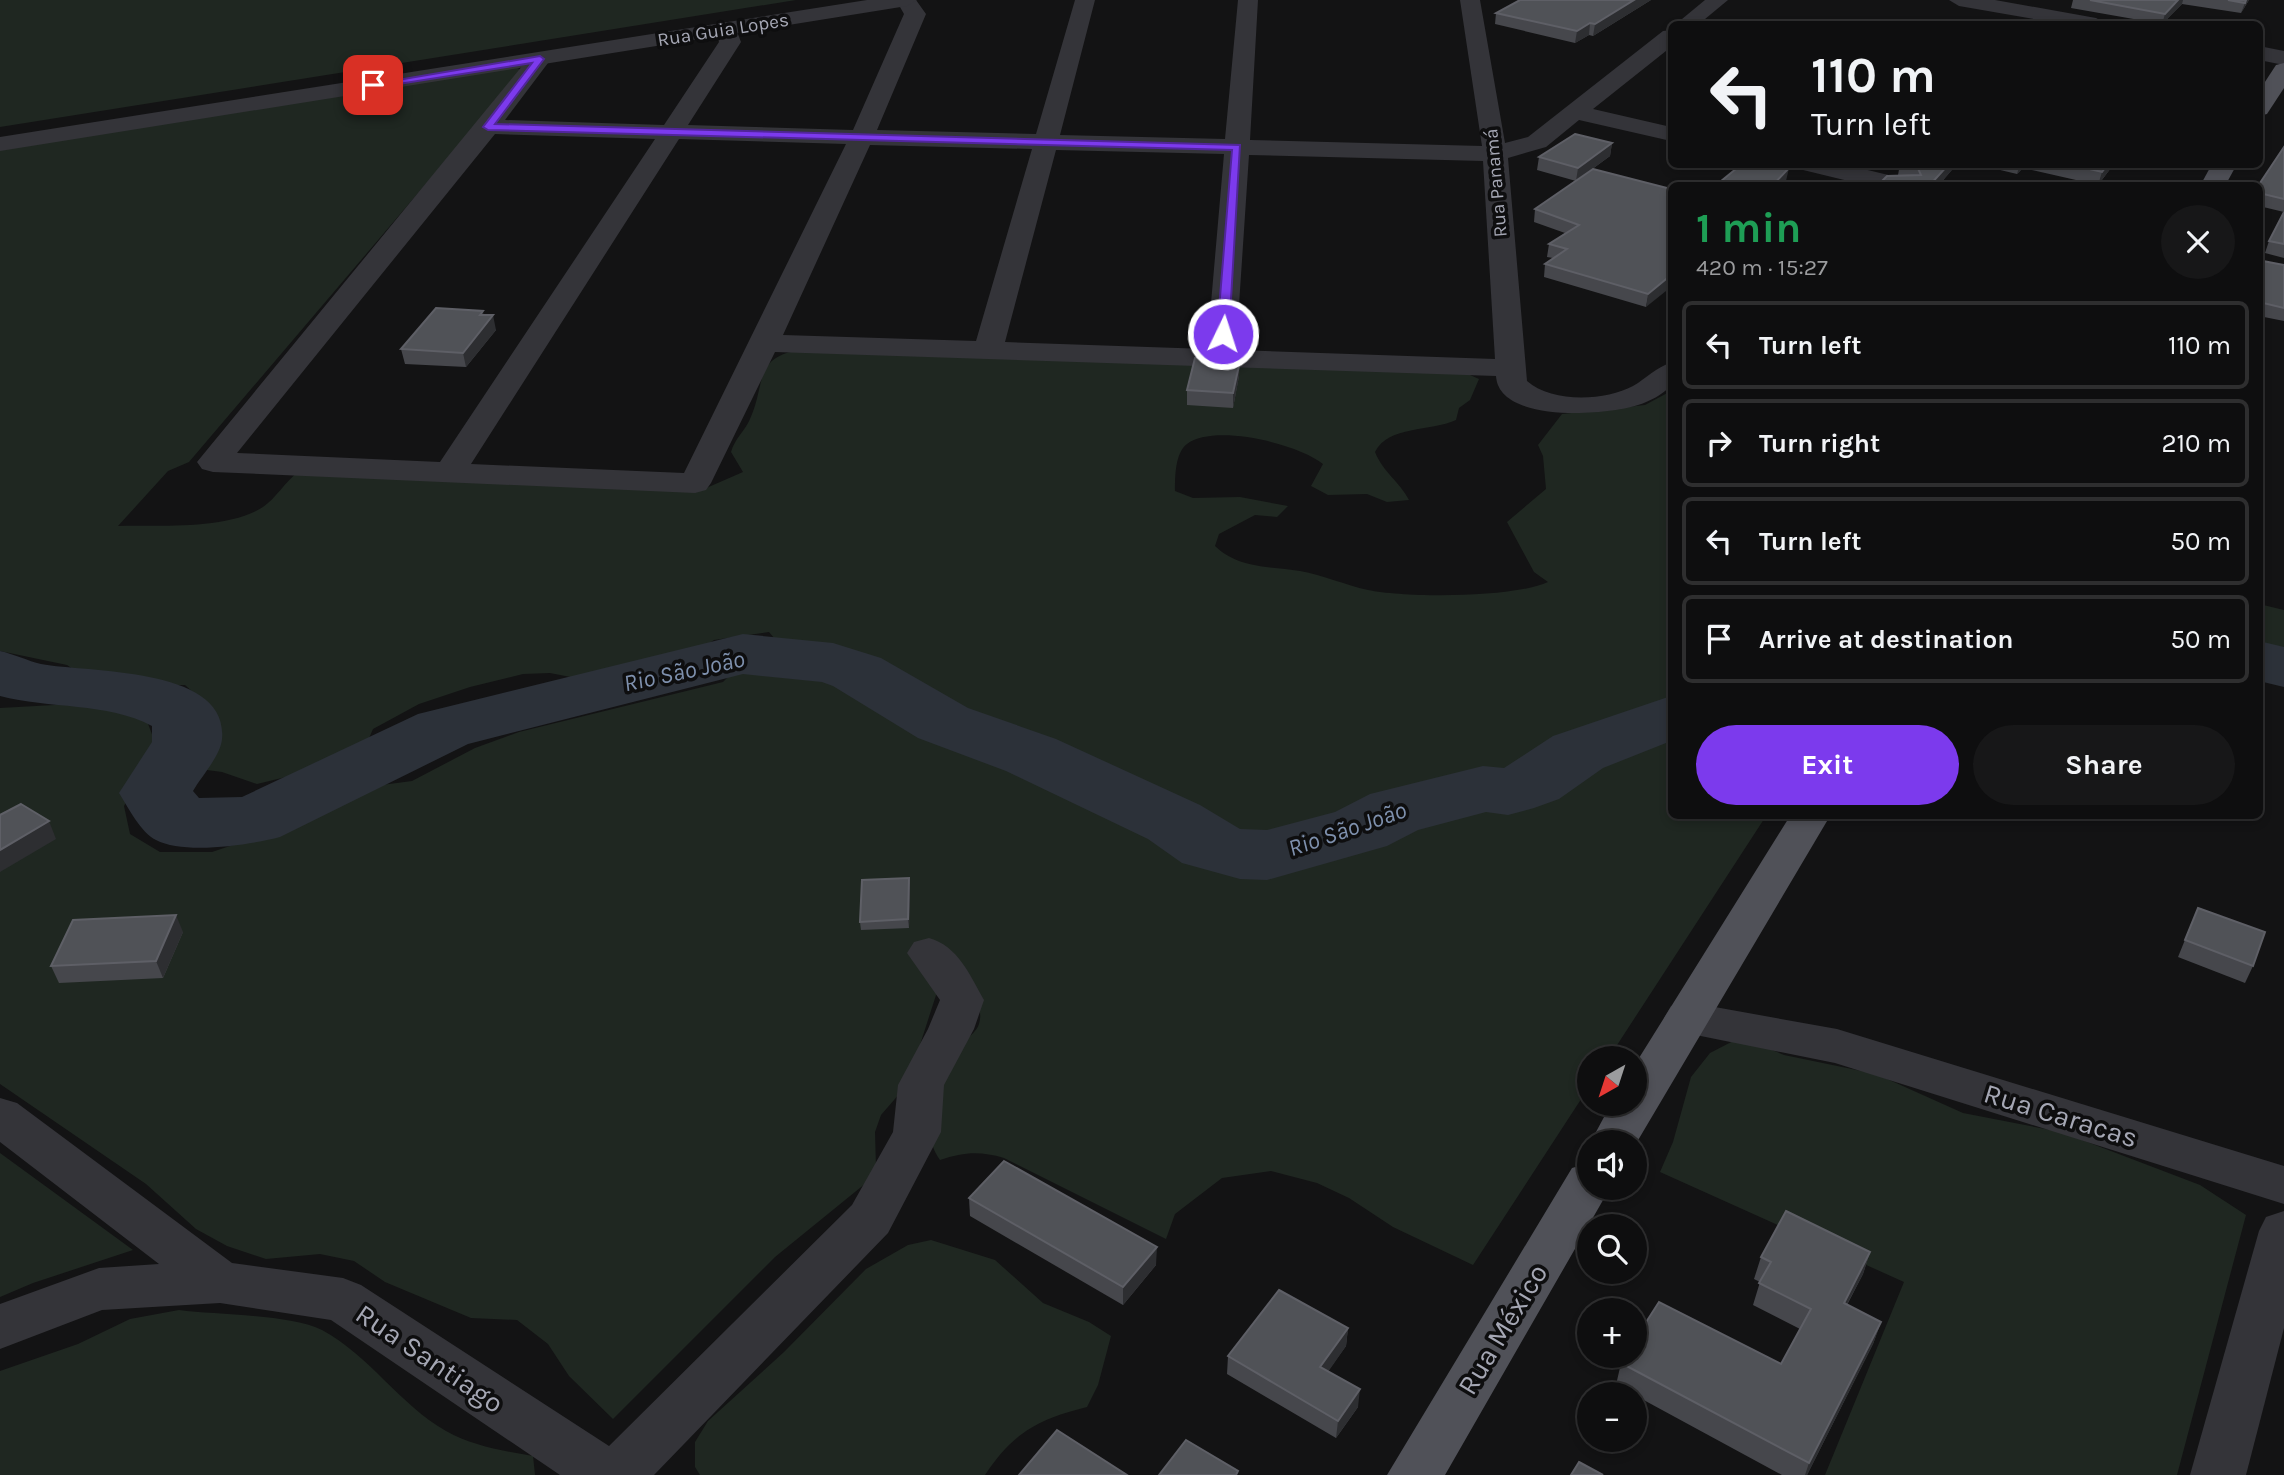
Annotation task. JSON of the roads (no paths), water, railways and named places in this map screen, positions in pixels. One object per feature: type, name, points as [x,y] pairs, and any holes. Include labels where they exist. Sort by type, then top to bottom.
[{"type":"main road","points":[[2263,104],[2284,70]]},
{"type":"main road","points":[[1620,1130],[1808,819]]},
{"type":"main road","name":"Rua México","points":[[1415,1475],[1578,1200]]},
{"type":"street","points":[[540,59],[488,127],[213,462],[695,483],[766,343],[864,137],[915,14],[906,0]]},
{"type":"street","name":"Rua Guia Lopes","points":[[0,144],[906,0]]},
{"type":"street","points":[[988,351],[1085,0]]},
{"type":"street","points":[[1221,360],[1248,0]]},
{"type":"street","name":"Rua Panamá","points":[[1470,0],[1495,154],[1509,368]]},
{"type":"street","points":[[1690,21],[1718,0]]},
{"type":"street","points":[[1959,0],[2076,21]]},
{"type":"street","points":[[450,472],[730,42],[726,29]]},
{"type":"street","points":[[488,127],[1495,154],[1536,142],[1668,38]]},
{"type":"street","points":[[2263,54],[2284,58]]},
{"type":"street","points":[[1573,112],[1668,133]]},
{"type":"street","points":[[1826,168],[1887,182]]},
{"type":"street","points":[[766,343],[1509,368],[1512,384],[1520,394],[1550,403],[1617,402],[1641,394],[1668,374]]},
{"type":"street","points":[[617,1475],[870,1219],[917,1132],[920,1085],[951,1029],[962,1000],[944,969],[929,953]]},
{"type":"street","name":"Rua Caracas","points":[[1686,1018],[1837,1046],[2284,1185]]},
{"type":"street","name":"Rua Santiago","points":[[0,1116],[220,1282],[343,1300],[606,1475]]},
{"type":"street","points":[[2218,1475],[2284,1231]]},
{"type":"street","points":[[0,1327],[99,1289],[220,1282]]},
{"type":"waterway","name":"Rio São João","points":[[0,671],[24,682],[147,696],[186,717],[187,742],[155,793],[180,823],[254,820],[443,729],[743,654],[833,663],[857,672],[943,723],[1031,755],[1174,822],[1208,846],[1240,854],[1267,855],[1361,829],[1396,811],[1483,789],[1508,792],[1534,783],[1578,752],[1668,718]]},
{"type":"waterway","name":"Rio São João","points":[[2263,662],[2284,667]]}]
